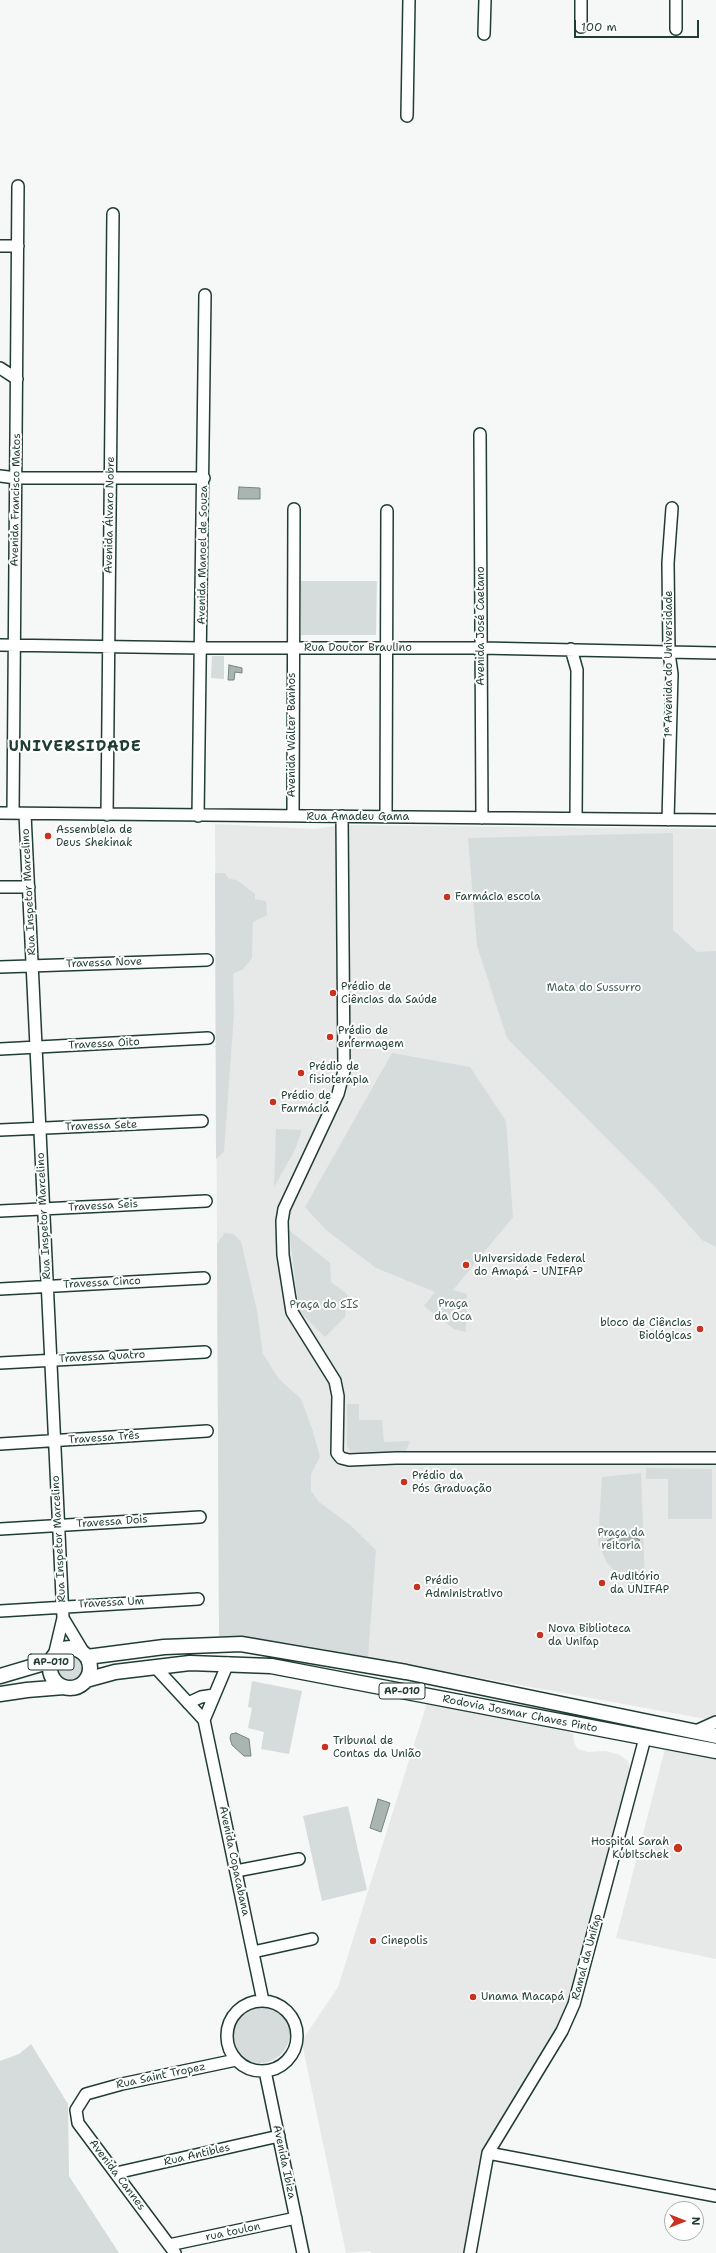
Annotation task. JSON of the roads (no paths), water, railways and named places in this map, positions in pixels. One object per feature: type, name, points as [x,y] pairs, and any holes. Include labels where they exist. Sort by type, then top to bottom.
[{"type":"main road","name":"Rodovia Josmar Chaves Pinto","points":[[0,1676],[52,1659],[60,1650],[68,1648],[77,1649],[86,1655],[164,1647],[241,1644],[406,1672],[716,1736]]},
{"type":"main road","name":"AP-010","points":[[86,1655],[90,1669],[86,1680]]},
{"type":"main road","name":"AP-010","points":[[52,1659],[51,1675],[56,1683],[64,1688]]},
{"type":"main road","name":"Rodovia Josmar Chaves Pinto","points":[[0,1694],[27,1690],[76,1687],[86,1680],[115,1672],[190,1663],[228,1663],[271,1666],[716,1752]]},
{"type":"street","points":[[407,116],[409,0]]},
{"type":"street","points":[[484,34],[485,0]]},
{"type":"street","points":[[581,27],[582,0]]},
{"type":"street","points":[[676,0],[676,29]]},
{"type":"street","name":"Avenida Francisco Matos","points":[[13,813],[18,186]]},
{"type":"street","name":"Avenida Álvaro Nobre","points":[[107,815],[113,214]]},
{"type":"street","points":[[0,246],[18,246]]},
{"type":"street","name":"Avenida Manoel de Souza","points":[[198,816],[204,478],[205,295]]},
{"type":"street","points":[[0,368],[17,380]]},
{"type":"street","name":"Avenida José Caetano","points":[[480,434],[482,818]]},
{"type":"street","points":[[0,476],[16,478],[204,478]]},
{"type":"street","name":"1ª Avenida do Universidade","points":[[668,820],[672,674],[669,653],[668,563],[672,508]]},
{"type":"street","name":"Avenida Walter Banhos","points":[[292,816],[294,509]]},
{"type":"street","points":[[386,816],[387,511]]},
{"type":"street","name":"Rua Doutor Braulino","points":[[0,645],[201,648],[571,649],[669,653],[716,653]]},
{"type":"street","points":[[571,649],[576,670],[576,818]]},
{"type":"street","name":"Rua Amadeu Gama","points":[[0,813],[716,820]]},
{"type":"street","name":"Rua Inspetor Marcelino","points":[[25,814],[63,1618],[52,1659]]},
{"type":"street","points":[[342,816],[344,1071],[338,1094],[284,1209],[282,1221],[283,1255],[292,1312],[335,1381],[338,1396],[337,1453],[341,1458],[349,1460],[396,1458],[716,1458]]},
{"type":"street","points":[[0,887],[29,886]]},
{"type":"street","name":"Travessa Nove","points":[[0,967],[207,960]]},
{"type":"street","name":"Travessa Oito","points":[[0,1049],[208,1038]]},
{"type":"street","name":"Travessa Sete","points":[[0,1130],[202,1121]]},
{"type":"street","name":"Travessa Seis","points":[[0,1211],[206,1201]]},
{"type":"street","name":"Travessa Cinco","points":[[0,1289],[204,1278]]},
{"type":"street","name":"Travessa Quatro","points":[[0,1363],[204,1352]]},
{"type":"street","name":"Travessa Três","points":[[0,1444],[207,1431]]},
{"type":"street","name":"Travessa Dois","points":[[0,1529],[200,1516]]},
{"type":"street","name":"Travessa Um","points":[[0,1611],[62,1606],[198,1599]]},
{"type":"street","name":"Rua Inspetor Marcelino","points":[[63,1618],[86,1655]]},
{"type":"street","points":[[156,1668],[204,1720],[228,1663]]},
{"type":"street","points":[[188,1703],[201,1697],[214,1695]]},
{"type":"street","name":"Avenida Copacabana","points":[[204,1720],[263,2001]]},
{"type":"street","points":[[696,1731],[716,1722]]},
{"type":"street","name":"Ramal da Unifap","points":[[470,2253],[488,2153],[562,2031],[574,2004],[644,1738]]},
{"type":"street","points":[[236,1871],[299,1859]]},
{"type":"street","points":[[253,1952],[312,1939]]},
{"type":"street","points":[[263,2001],[276,2004],[286,2012],[294,2023],[296,2036],[294,2048],[287,2060],[277,2067],[265,2071],[252,2070],[236,2060],[228,2043],[229,2024],[240,2009],[251,2003],[263,2001]]},
{"type":"street","name":"Rua Saint Tropez","points":[[86,2094],[122,2084],[236,2060]]},
{"type":"street","name":"Avenida Ibiza","points":[[265,2071],[303,2253]]},
{"type":"street","name":"Avenida Cannes","points":[[86,2094],[76,2110],[78,2123],[172,2249]]},
{"type":"street","name":"Rua Antibles","points":[[116,2173],[279,2136]]},
{"type":"street","points":[[488,2153],[716,2196]]},
{"type":"street","name":"rua toulon","points":[[172,2249],[296,2218]]},
{"type":"place","name":"Assembleia de Deus Shekinak","points":[[48,836]]},
{"type":"place","name":"Farmácia escola","points":[[447,897]]},
{"type":"place","name":"Prédio de Ciências da Saúde","points":[[333,993]]},
{"type":"place","name":"Prédio de enfermagem","points":[[330,1037]]},
{"type":"place","name":"Prédio de fisioterapia","points":[[301,1073]]},
{"type":"place","name":"Prédio de Farmácia","points":[[273,1102]]},
{"type":"place","name":"Universidade Federal do Amapá - UNIFAP","points":[[466,1265]]},
{"type":"place","name":"bloco de Ciências Biológicas","points":[[700,1329]]},
{"type":"place","name":"Prédio da Pós Graduação","points":[[404,1482]]},
{"type":"place","name":"Auditório da UNIFAP","points":[[602,1583]]},
{"type":"place","name":"Prédio Administrativo","points":[[417,1587]]},
{"type":"place","name":"Nova Biblioteca da Unifap","points":[[540,1635]]},
{"type":"place","name":"Tribunal de Contas da União","points":[[325,1747]]},
{"type":"place","name":"Hospital Sarah Kubitschek","points":[[678,1848]]},
{"type":"place","name":"Cinepolis","points":[[373,1941]]},
{"type":"place","name":"Unama Macapá","points":[[473,1997]]},
{"type":"district","name":"UNIVERSIDADE","points":[[75,747]]},
{"type":"park label","name":"Mata do Sussurro","points":[[594,988]]},
{"type":"park label","name":"Praça do SIS","points":[[324,1305]]},
{"type":"park label","name":"Praça da Oca","points":[[453,1310]]},
{"type":"park label","name":"Praça da reitoria","points":[[621,1539]]}]
